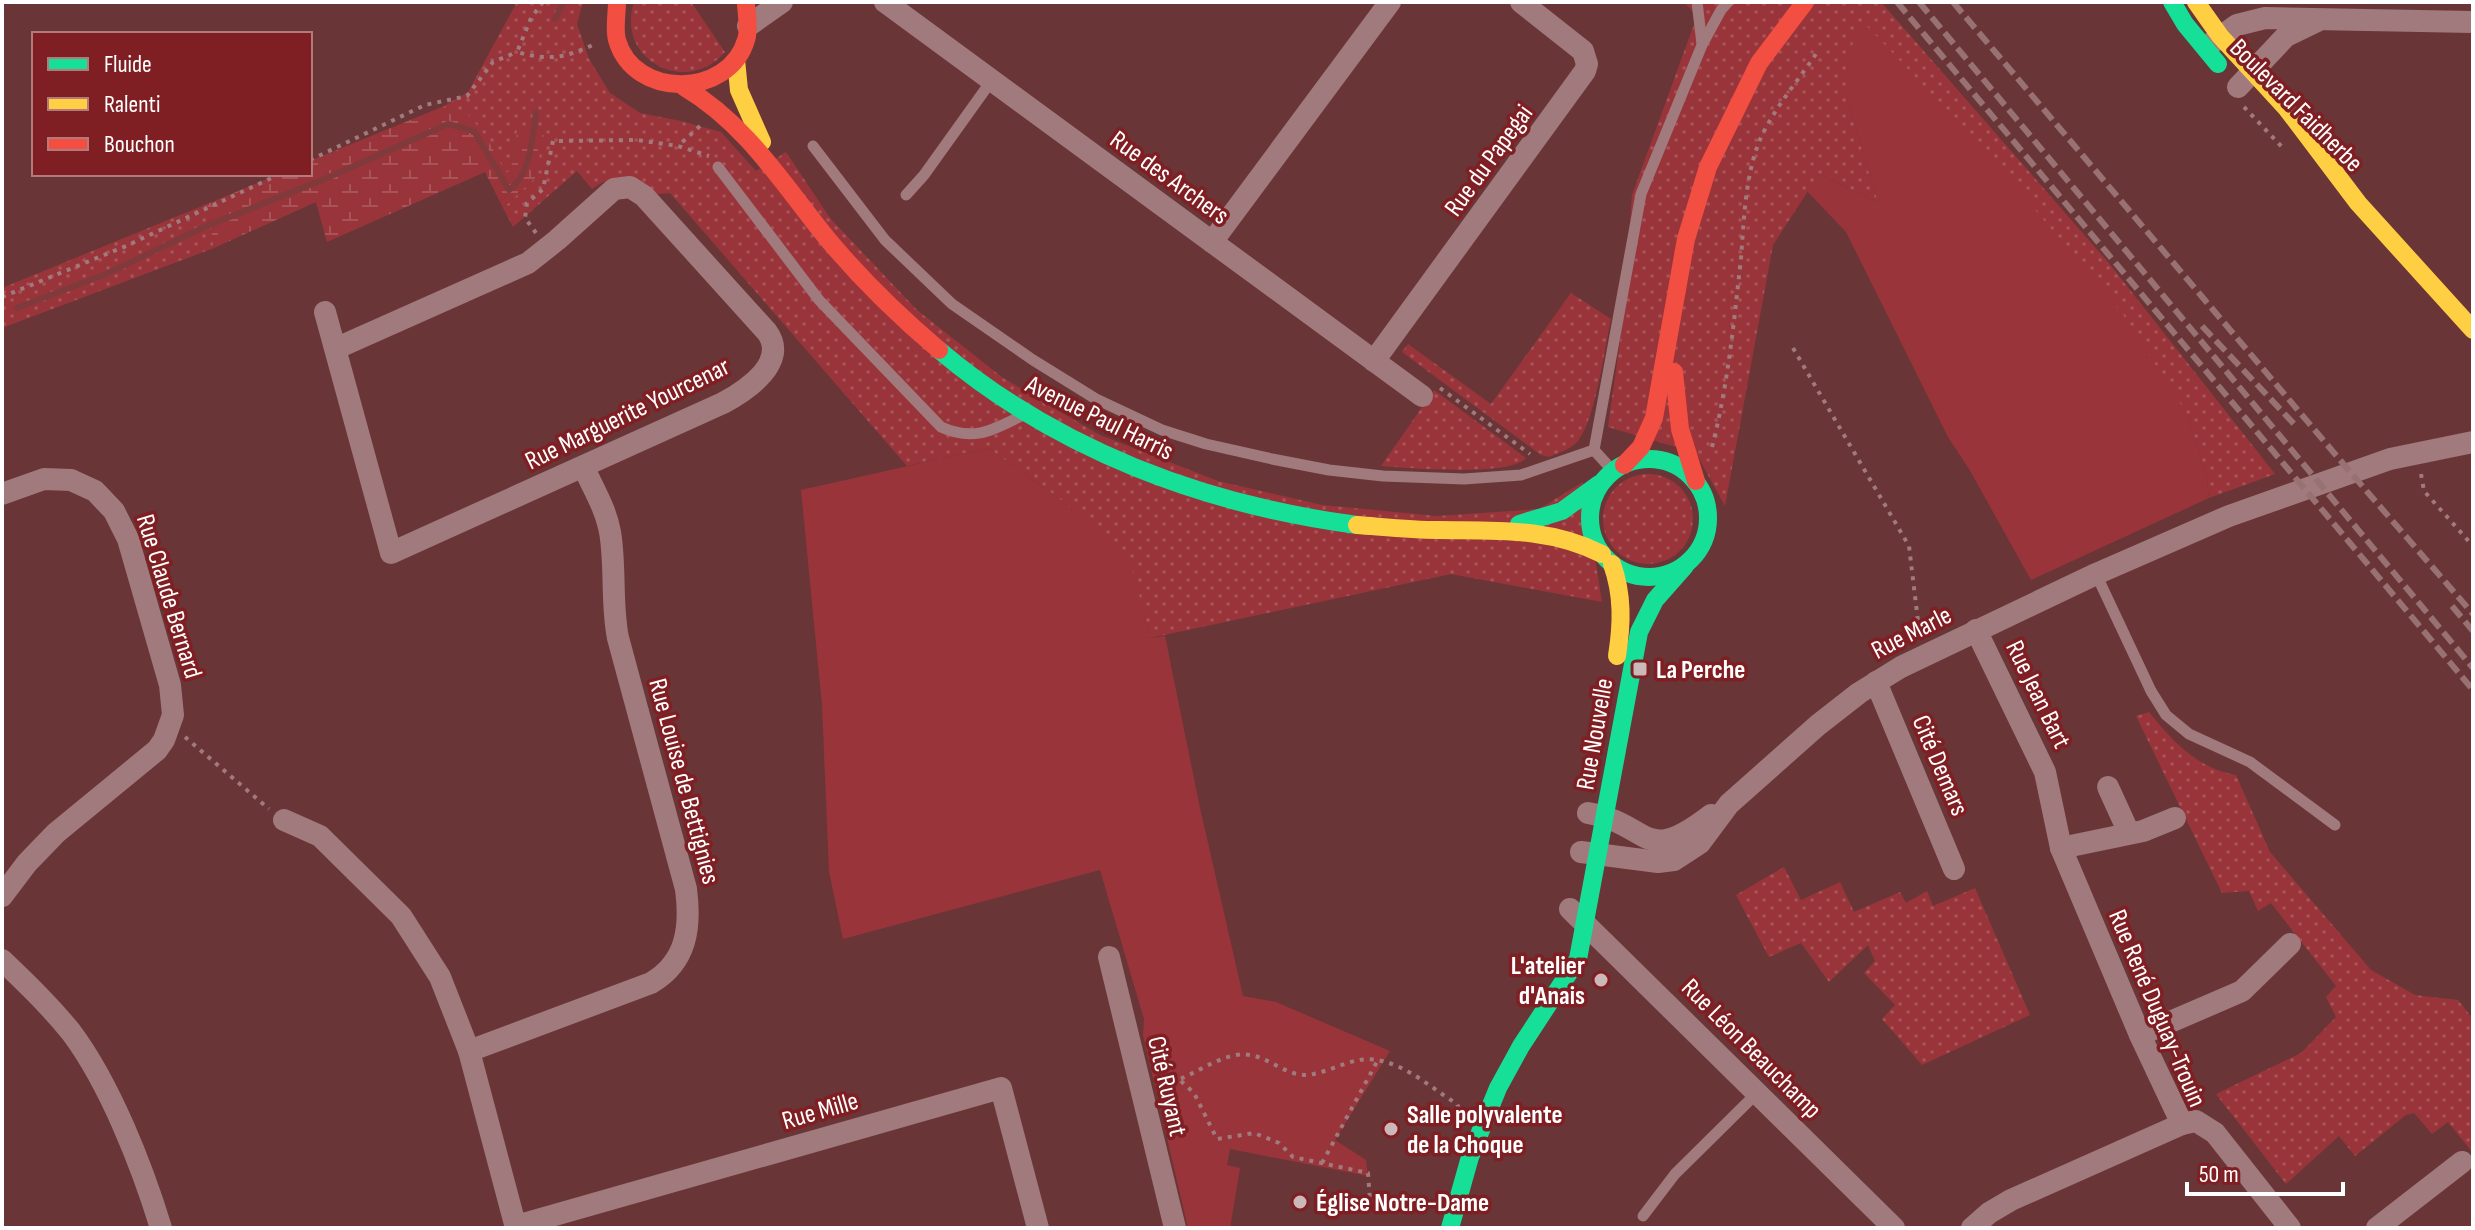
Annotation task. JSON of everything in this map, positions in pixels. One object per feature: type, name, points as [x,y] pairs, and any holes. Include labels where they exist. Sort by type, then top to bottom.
[{"type":"main road","points":[[615,31],[617,2]]},
{"type":"main road","name":"Avenue Paul Harris","points":[[746,2],[746,40],[736,60],[743,101],[780,176]]},
{"type":"main road","name":"Avenue Paul Harris","points":[[1485,530],[1553,517],[1579,502],[1641,447],[1654,418],[1692,215],[1719,141],[1759,63],[1805,2]]},
{"type":"main road","name":"Boulevard Faidherbe","points":[[2172,2],[2185,24],[2212,42]]},
{"type":"main road","name":"Boulevard Faidherbe","points":[[2196,2],[2212,42],[2246,86],[2287,109],[2358,203],[2473,330]]},
{"type":"main road","name":"Avenue Paul Harris","points":[[615,31],[622,51],[639,72],[657,82],[684,87],[705,98],[722,113],[780,176],[830,242],[882,300],[947,357],[1027,413],[1124,463],[1235,502],[1354,524],[1560,536],[1582,543],[1607,559]]},
{"type":"main road","points":[[684,87],[716,78],[736,60]]},
{"type":"main road","name":"Boulevard Faidherbe","points":[[2288,139],[2358,203]]},
{"type":"main road","name":"Avenue Paul Harris","points":[[1675,308],[1677,414],[1683,445],[1697,483]]},
{"type":"main road","points":[[1640,460],[1664,461],[1685,471],[1697,483],[1707,504],[1708,527],[1701,549],[1685,566],[1669,575],[1651,578],[1633,575],[1607,559],[1592,531],[1590,513],[1595,496],[1614,472],[1640,460]]},
{"type":"main road","name":"Rue Nouvelle","points":[[1578,917],[1597,814],[1623,614],[1620,589],[1607,559]]},
{"type":"main road","name":"Rue Nouvelle","points":[[1597,814],[1641,626],[1655,600],[1685,566]]},
{"type":"main road","points":[[1442,1224],[1465,1123],[1487,1078],[1551,978],[1578,917]]},
{"type":"main road","points":[[1442,1224],[1521,1046],[1570,976],[1578,959],[1578,917]]},
{"type":"street","points":[[748,26],[782,2]]},
{"type":"street","name":"Rue des Archers","points":[[885,2],[1422,396]]},
{"type":"street","points":[[1212,242],[1390,2]]},
{"type":"street","name":"Rue du Papegai","points":[[1374,361],[1585,71],[1587,64],[1583,51],[1521,2]]},
{"type":"street","points":[[2212,42],[2250,20],[2287,17],[2473,22]]},
{"type":"street","points":[[2246,86],[2286,36],[2322,19]]},
{"type":"street","name":"Rue Marguerite Yourcenar","points":[[325,312],[391,553],[584,468],[735,396],[766,369],[771,362],[774,345],[767,332],[638,191],[622,187],[608,192],[528,263],[337,348]]},
{"type":"street","name":"Rue Marle","points":[[1597,814],[1648,840],[1661,841],[1681,836],[1729,804],[1818,725],[1876,682],[1976,630],[2145,551],[2298,491],[2417,452],[2473,442]]},
{"type":"street","name":"Rue Louise de Bettignies","points":[[469,1051],[651,983],[675,961],[687,938],[689,911],[686,889],[618,638],[613,603],[610,530],[584,468]]},
{"type":"street","name":"Rue Claude Bernard","points":[[2,494],[44,479],[71,480],[95,491],[114,511],[128,539],[170,685],[171,727]]},
{"type":"street","name":"Rue Jean Bart","points":[[1976,630],[2049,783]]},
{"type":"street","name":"Cité Demars","points":[[1876,682],[1954,869]]},
{"type":"street","points":[[2,896],[27,863],[56,833],[157,750],[171,727]]},
{"type":"street","name":"Rue René Duguay-Trouin","points":[[1972,1228],[2011,1200],[2182,1124],[2140,1035],[2061,848],[2049,783]]},
{"type":"street","points":[[2108,787],[2129,833]]},
{"type":"street","name":"Rue Marle","points":[[1590,853],[1658,862],[1674,860],[1700,843],[1729,804]]},
{"type":"street","points":[[2061,848],[2129,833],[2175,818]]},
{"type":"street","points":[[284,820],[320,836],[401,916],[440,977],[469,1051]]},
{"type":"street","name":"Rue Léon Beauchamp","points":[[1578,917],[1894,1228]]},
{"type":"street","points":[[2140,1035],[2242,991],[2290,944]]},
{"type":"street","name":"Cité Ruyant","points":[[1109,957],[1175,1228]]},
{"type":"street","points":[[2,960],[57,1016],[93,1066],[117,1114],[161,1228]]},
{"type":"street","name":"Rue Mille","points":[[469,1051],[516,1227],[1001,1088],[1038,1228]]},
{"type":"street","points":[[2182,1124],[2196,1121],[2210,1127],[2290,1228]]},
{"type":"street","points":[[2377,1228],[2462,1162]]},
{"type":"lane","points":[[1697,2],[1702,45]]},
{"type":"lane","points":[[1594,450],[1637,209],[1702,45],[1728,2]]},
{"type":"lane","points":[[906,195],[924,175],[992,80]]},
{"type":"lane","points":[[813,146],[885,240],[952,304],[1084,392],[1153,426],[1206,444],[1263,458],[1383,476],[1449,479],[1521,475],[1594,450]]},
{"type":"lane","points":[[718,167],[819,300],[941,427],[960,435],[983,433],[1027,413]]},
{"type":"lane","points":[[1594,450],[1614,472]]},
{"type":"lane","points":[[2096,574],[2151,691],[2166,715],[2189,734],[2258,766],[2335,825]]},
{"type":"lane","points":[[1643,1216],[1675,1174],[1757,1093]]},
{"type":"path","points":[[517,52],[531,18],[543,2]]},
{"type":"path","points":[[312,159],[425,105],[467,96],[493,62],[517,52],[544,59],[567,56],[615,31]]},
{"type":"path","points":[[1697,483],[1708,461],[1720,416],[1732,337],[1746,196],[1759,142],[1816,54]]},
{"type":"path","points":[[678,146],[702,124]]},
{"type":"path","points":[[547,248],[525,218],[527,203],[543,189],[553,141],[637,140],[678,146],[707,153],[718,167]]},
{"type":"path","points":[[2,297],[126,246],[276,176]]},
{"type":"path","points":[[1793,348],[1909,546],[1922,657]]},
{"type":"path","points":[[2417,452],[2424,491],[2473,546]]},
{"type":"path","points":[[171,727],[284,820]]},
{"type":"path","points":[[1140,1089],[1181,1081],[1238,1055],[1260,1056],[1291,1072],[1306,1075],[1358,1060],[1379,1058],[1395,1064],[1457,1104],[1465,1123]]},
{"type":"path","points":[[1322,1163],[1379,1058]]},
{"type":"path","points":[[1181,1081],[1194,1093],[1217,1139],[1254,1133],[1279,1143],[1293,1157],[1368,1173],[1370,1201],[1442,1224]]},
{"type":"green space","points":[[517,2],[583,2],[577,24],[589,59],[610,93],[640,113],[721,132],[756,171],[786,152],[830,218],[917,310],[1003,378],[1100,435],[1218,481],[1322,505],[1437,516],[1539,509],[1583,482],[1602,602],[1451,574],[1150,638],[1130,563],[1061,500],[988,448],[907,466],[670,193],[657,194],[625,179],[609,180],[592,189],[577,171],[513,227],[503,208],[535,178],[518,127],[511,169],[506,174],[487,138],[442,107],[468,92]]},
{"type":"green space","points":[[634,2],[691,2],[725,52],[709,65],[692,71],[674,71],[658,66],[644,55],[635,41],[631,23]]},
{"type":"green space","points":[[1684,2],[1881,2],[2108,262],[2275,474],[2209,498],[2207,480],[2188,415],[1845,93],[1878,202],[1819,174],[1773,245],[1725,506],[1696,453],[1608,427],[1623,320],[1632,195],[1697,16]]},
{"type":"green space","points":[[1865,24],[1982,147],[2122,313],[2188,415],[2207,480],[2209,498],[2031,580],[1948,437],[1846,232],[1807,191],[1819,174],[1878,202],[1845,93],[1849,50]]},
{"type":"green space","points":[[442,107],[468,114],[487,138],[506,174],[511,168],[518,127],[544,133],[535,178],[503,208],[485,172],[327,242],[316,202],[214,248],[207,204],[274,176],[312,176],[312,160]]},
{"type":"green space","points":[[207,204],[214,248],[2,328],[2,288]]},
{"type":"green space","points":[[1571,293],[1611,319],[1589,419],[1577,442],[1549,457],[1541,455],[1402,352],[1408,344],[1491,404]]},
{"type":"green space","points":[[1434,390],[1526,458],[1500,468],[1381,466]]},
{"type":"green space","points":[[988,448],[1061,500],[1131,563],[1150,638],[1165,636],[1243,996],[1276,1002],[1390,1051],[1335,1140],[1366,1160],[1368,1176],[1230,1149],[1227,1165],[1240,1168],[1230,1228],[1188,1228],[1143,1035],[1144,1019],[1100,870],[843,939],[829,871],[822,705],[801,490]]},
{"type":"green space","points":[[1648,474],[1665,477],[1680,487],[1690,502],[1693,519],[1690,536],[1680,551],[1665,561],[1648,564],[1631,561],[1616,551],[1606,536],[1603,519],[1606,502],[1616,487],[1631,477]]},
{"type":"green space","points":[[2149,712],[2167,734],[2198,760],[2236,775],[2270,852],[2371,970],[2415,995],[2458,1000],[2473,1019],[2473,1153],[2448,1122],[2432,1134],[2414,1113],[2406,1115],[2355,1156],[2339,1136],[2286,1184],[2216,1094],[2301,1053],[2336,1017],[2326,997],[2336,986],[2271,903],[2258,911],[2249,891],[2222,893],[2136,716]]},
{"type":"green space","points":[[1784,867],[1801,900],[1840,882],[1854,912],[1900,892],[1906,903],[1927,891],[1933,906],[1975,888],[2030,1015],[1922,1065],[1882,1019],[1895,1005],[1864,973],[1875,961],[1868,945],[1829,982],[1801,943],[1769,957],[1736,895]]},
{"type":"waterway","points":[[555,19],[564,2]]},
{"type":"waterway","points":[[17,308],[106,274],[202,228],[327,178],[448,124],[474,131],[509,190],[526,166],[536,113]]},
{"type":"railway","points":[[1897,2],[2473,690]]},
{"type":"railway","points":[[1919,2],[2473,668]]},
{"type":"railway","points":[[1953,2],[2473,614]]},
{"type":"railway","points":[[2202,326],[2295,425]]},
{"type":"railway","points":[[2452,606],[2473,631]]},
{"type":"traffic: fast","points":[[2172,2],[2185,24],[2218,64]]},
{"type":"traffic: fast","points":[[939,350],[1033,417],[1135,468],[1244,503],[1357,525]]},
{"type":"traffic: fast","points":[[1649,459],[1672,463],[1691,476],[1704,495],[1708,518],[1704,541],[1691,560],[1672,573],[1649,577],[1626,573],[1607,560],[1594,541],[1590,518],[1594,495],[1607,476],[1626,463],[1649,459]]},
{"type":"traffic: fast","points":[[1519,524],[1562,511],[1599,484]]},
{"type":"traffic: fast","points":[[1450,1228],[1470,1157],[1498,1088],[1521,1046],[1578,959],[1639,632],[1655,600],[1685,566]]},
{"type":"traffic: slow","points":[[2196,2],[2220,36],[2287,109],[2358,203],[2473,330]]},
{"type":"traffic: slow","points":[[736,60],[739,90],[762,142]]},
{"type":"traffic: slow","points":[[1357,525],[1418,530],[1522,532],[1562,539],[1602,554]]},
{"type":"traffic: slow","points":[[1612,564],[1620,610],[1617,656]]},
{"type":"traffic: jam","points":[[617,2],[616,36],[627,60],[642,73],[661,82],[682,84],[702,81],[721,73],[736,59],[747,36],[746,2]]},
{"type":"traffic: jam","points":[[1624,465],[1641,447],[1654,418],[1686,239],[1708,167],[1759,63],[1805,2]]},
{"type":"traffic: jam","points":[[684,87],[707,102],[746,138],[855,271],[939,350]]},
{"type":"traffic: jam","points":[[1674,372],[1680,429],[1696,481]]},
{"type":"place","name":"La Perche","points":[[1640,669]]},
{"type":"place","name":"L'atelier d'Anais","points":[[1601,980]]},
{"type":"place","name":"Salle polyvalente de la Choque","points":[[1391,1129]]},
{"type":"place","name":"Église Notre-Dame","points":[[1300,1202]]}]
